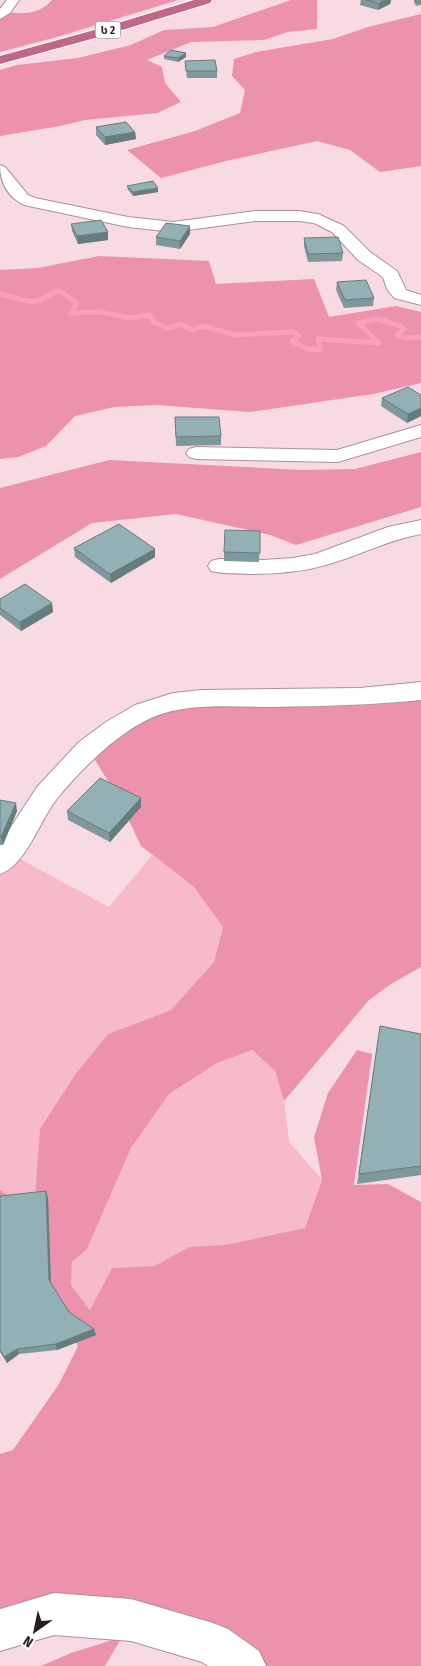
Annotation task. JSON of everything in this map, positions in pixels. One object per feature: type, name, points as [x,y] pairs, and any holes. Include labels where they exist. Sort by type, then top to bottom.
[{"type":"highway","name":"ს 2","points":[[5,59],[206,0]]},
{"type":"street","points":[[0,15],[13,0]]},
{"type":"street","points":[[0,170],[22,198],[30,202],[128,222],[173,227],[255,216],[299,216],[318,219],[338,228],[364,256],[391,275],[400,294],[421,300]]},
{"type":"street","points":[[196,453],[338,456],[421,431]]},
{"type":"street","points":[[219,566],[273,566],[320,560],[396,532],[421,527]]},
{"type":"street","points":[[0,863],[9,853],[46,794],[88,749],[115,728],[144,711],[173,702],[202,699],[360,697],[421,691]]},
{"type":"street","points":[[0,1630],[54,1614],[131,1620],[213,1644],[244,1666]]},
{"type":"shaded area","points":[[52,0],[178,0],[57,37],[0,52],[0,12],[34,12]]},
{"type":"shaded area","points":[[291,0],[317,0],[317,29],[288,32],[264,40],[191,42],[147,60],[162,67],[165,83],[181,102],[157,113],[85,120],[0,136],[0,70],[17,65],[78,58],[131,45],[164,30],[213,27]]},
{"type":"shaded area","points":[[421,14],[421,166],[380,172],[350,150],[317,141],[226,161],[161,178],[127,150],[195,131],[240,113],[245,90],[232,76],[234,59],[256,52],[333,39],[368,27]]},
{"type":"shaded area","points":[[99,256],[209,261],[216,284],[314,279],[329,317],[396,306],[421,312],[421,383],[373,394],[250,412],[156,405],[114,407],[75,416],[46,446],[18,457],[0,459],[0,270],[38,268]]},
{"type":"shaded area","points":[[421,452],[421,507],[296,545],[270,535],[176,514],[92,523],[0,579],[0,488],[109,460],[302,470],[355,469]]},
{"type":"shaded area","points":[[421,691],[421,967],[391,984],[369,1000],[284,1101],[275,1071],[252,1050],[217,1063],[169,1094],[131,1148],[87,1249],[72,1262],[71,1285],[90,1310],[112,1268],[154,1266],[190,1247],[225,1245],[305,1228],[322,1180],[314,1137],[328,1093],[357,1050],[372,1054],[354,1185],[388,1184],[421,1202],[421,1666],[244,1666],[213,1644],[0,1630],[0,1454],[13,1450],[59,1384],[78,1346],[56,1307],[0,1254],[0,1190],[34,1212],[40,1129],[75,1075],[108,1034],[171,1010],[214,962],[223,927],[194,887],[141,846],[118,797],[88,749],[173,702]]},
{"type":"shaded area","points":[[9,853],[109,907],[152,855],[194,887],[223,926],[214,962],[171,1010],[108,1034],[34,1213],[0,1190],[0,863]]},
{"type":"shaded area","points":[[252,1050],[275,1071],[284,1101],[289,1141],[322,1180],[305,1228],[225,1245],[190,1248],[154,1266],[112,1268],[90,1310],[71,1285],[72,1262],[87,1249],[131,1148],[169,1094],[217,1063]]},
{"type":"shaded area","points":[[122,1637],[105,1666],[41,1666],[71,1653]]},
{"type":"building","points":[[366,0],[385,0],[379,3]]},
{"type":"building","points":[[171,50],[186,53],[178,58],[164,56]]},
{"type":"building","points":[[215,60],[217,71],[186,71],[185,61]]},
{"type":"building","points":[[126,122],[135,132],[105,137],[96,127]]},
{"type":"building","points":[[153,181],[158,188],[133,192],[127,186]]},
{"type":"building","points":[[101,220],[108,232],[77,236],[71,224]]},
{"type":"building","points":[[166,223],[190,226],[180,241],[156,237]]},
{"type":"building","points":[[338,237],[343,253],[308,254],[304,238]]},
{"type":"building","points":[[366,280],[374,298],[345,300],[337,282]]},
{"type":"building","points":[[408,387],[421,395],[421,408],[408,414],[382,398]]},
{"type":"building","points":[[175,417],[219,417],[221,436],[176,437]]},
{"type":"building","points":[[119,524],[155,549],[110,574],[74,548]]},
{"type":"building","points":[[225,530],[260,531],[260,553],[224,552]]},
{"type":"building","points":[[25,584],[52,603],[20,622],[0,608],[0,599]]},
{"type":"building","points":[[100,778],[141,798],[109,833],[67,811]]},
{"type":"building","points":[[0,800],[16,803],[1,837],[0,837]]},
{"type":"building","points":[[380,1026],[421,1034],[421,1166],[359,1174]]},
{"type":"building","points":[[46,1191],[49,1280],[69,1312],[94,1329],[56,1344],[17,1349],[4,1357],[0,1350],[0,1196]]},
{"type":"waterway","points":[[0,294],[21,300],[37,301],[60,291],[77,303],[71,313],[100,312],[131,318],[150,315],[154,322],[167,328],[181,324],[192,330],[203,326],[236,335],[293,332],[299,336],[292,341],[307,349],[321,350],[318,339],[379,343],[358,323],[376,319],[401,326],[404,329],[397,335],[405,338],[421,337]]}]
